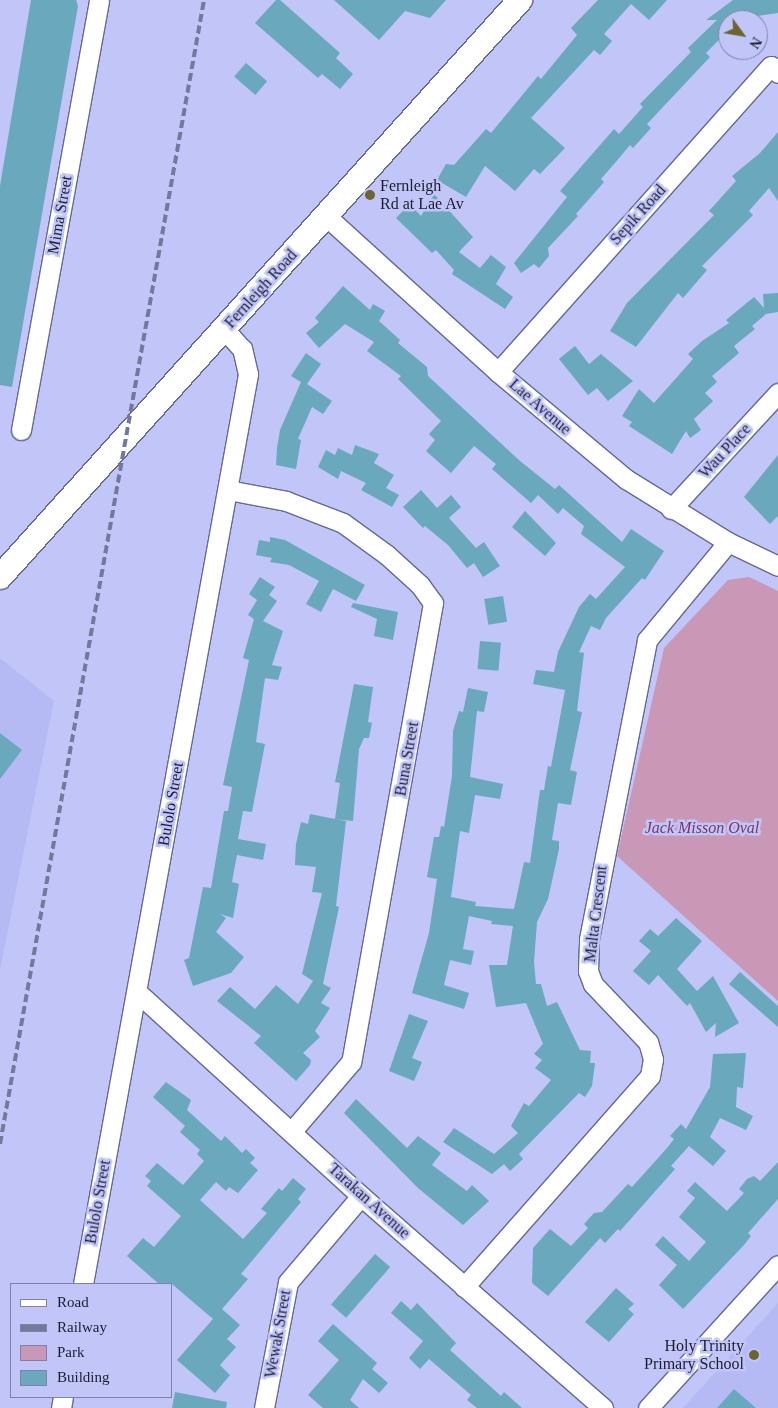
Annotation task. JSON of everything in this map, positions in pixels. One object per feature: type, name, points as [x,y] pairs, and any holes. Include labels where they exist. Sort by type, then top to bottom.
[{"type":"street","name":"Mima Street","points":[[21,430],[99,0]]},
{"type":"street","name":"Fernleigh Road","points":[[0,577],[225,330],[520,0]]},
{"type":"street","name":"Sepik Road","points":[[498,372],[771,66],[778,73]]},
{"type":"street","name":"Lae Avenue","points":[[326,216],[498,372],[626,479],[671,509],[728,542],[778,566]]},
{"type":"street","name":"Bulolo Street","points":[[83,1283],[228,490],[248,364],[242,349],[225,330]]},
{"type":"street","name":"Wau Place","points":[[671,509],[778,393]]},
{"type":"street","name":"Buna Street","points":[[228,490],[286,501],[343,523],[387,555],[420,585],[432,603],[351,1062],[292,1131]]},
{"type":"street","name":"Malta Crescent","points":[[464,1287],[650,1076],[653,1059],[648,1042],[593,984],[588,971],[589,939],[647,640],[728,542]]},
{"type":"street","name":"Tarakan Avenue","points":[[137,992],[292,1131],[361,1196],[603,1408]]},
{"type":"street","name":"Wewak Street","points":[[264,1408],[288,1282],[361,1196]]},
{"type":"street","points":[[648,1408],[778,1265]]},
{"type":"shaded area","points":[[0,658],[54,701],[0,970]]},
{"type":"shaded area","name":"Holy Trinity Primary School","points":[[778,1303],[778,1408],[683,1408]]},
{"type":"green space","name":"Jack Misson Oval","points":[[749,577],[778,591],[778,1001],[617,856],[664,648],[728,580]]},
{"type":"building","points":[[31,0],[76,0],[78,6],[12,387],[0,385],[0,186]]},
{"type":"building","points":[[276,0],[280,0],[340,53],[336,58],[353,74],[340,89],[322,74],[318,78],[255,23]]},
{"type":"building","points":[[334,0],[446,0],[430,18],[405,11],[379,40]]},
{"type":"building","points":[[598,0],[667,0],[649,20],[631,4],[604,34],[612,41],[600,55],[594,50],[531,118],[565,148],[540,174],[534,169],[515,191],[485,166],[466,197],[437,180],[446,164],[454,165],[486,129],[491,133],[538,76],[541,79],[577,35],[571,28]]},
{"type":"building","points":[[733,0],[778,0],[778,13],[768,14],[768,10],[720,10]]},
{"type":"building","points":[[718,11],[718,41],[706,53],[710,57],[647,124],[651,128],[633,148],[630,145],[601,179],[604,182],[576,214],[578,216],[548,248],[549,256],[539,268],[534,264],[521,273],[514,263],[567,197],[560,191],[614,129],[619,134],[643,107],[640,104],[691,52],[688,48],[717,20],[706,20]]},
{"type":"building","points":[[246,63],[267,81],[255,95],[234,77]]},
{"type":"building","points":[[778,132],[778,201],[769,188],[749,211],[753,215],[702,266],[707,270],[683,298],[678,293],[636,347],[610,331],[627,303],[714,215],[709,211],[736,181],[732,176],[760,153]]},
{"type":"building","points":[[434,194],[473,237],[459,252],[480,268],[491,255],[506,267],[496,284],[513,297],[505,309],[452,274],[454,270],[436,250],[432,253],[396,218],[410,204],[421,216]]},
{"type":"building","points":[[343,286],[370,310],[373,304],[385,311],[379,321],[400,340],[398,343],[427,367],[428,376],[520,461],[555,489],[559,485],[622,542],[631,529],[664,551],[645,580],[642,578],[606,618],[600,630],[591,626],[579,652],[584,653],[577,711],[582,712],[570,770],[577,772],[571,805],[558,803],[552,840],[559,841],[559,849],[548,899],[537,922],[534,962],[536,984],[541,984],[547,1006],[557,1002],[580,1050],[591,1051],[590,1063],[595,1063],[592,1086],[585,1097],[579,1093],[519,1154],[523,1159],[510,1171],[504,1164],[492,1174],[443,1142],[454,1128],[494,1154],[518,1133],[511,1126],[524,1103],[529,1106],[551,1080],[535,1068],[542,1060],[534,1054],[543,1044],[526,1003],[496,1007],[489,965],[507,965],[513,926],[491,924],[492,921],[469,916],[463,949],[474,951],[471,965],[450,960],[444,985],[469,993],[464,1009],[412,993],[429,933],[437,879],[427,877],[434,837],[439,837],[441,826],[444,827],[452,776],[453,731],[459,711],[463,712],[468,688],[488,692],[484,712],[477,711],[470,777],[503,784],[500,799],[475,795],[469,833],[460,831],[451,897],[476,902],[475,906],[514,909],[524,862],[530,863],[540,790],[544,790],[548,766],[551,767],[565,690],[533,684],[536,670],[554,672],[558,652],[579,607],[590,594],[596,599],[625,567],[581,534],[584,526],[563,508],[558,514],[538,495],[531,503],[492,469],[496,464],[474,446],[451,473],[426,451],[435,440],[429,434],[441,421],[398,379],[401,376],[367,351],[374,342],[345,324],[319,348],[306,333],[319,322],[315,318]]},
{"type":"building","points":[[778,293],[778,312],[766,314],[752,326],[755,329],[734,346],[739,353],[712,376],[717,382],[705,393],[713,401],[694,419],[701,430],[690,438],[686,431],[672,454],[629,426],[632,422],[622,416],[639,389],[654,403],[693,359],[688,354],[702,341],[729,323],[726,320],[754,297],[764,308],[763,294]]},
{"type":"building","points":[[575,346],[589,364],[601,354],[633,381],[608,401],[597,388],[588,395],[559,359]]},
{"type":"building","points":[[306,353],[321,364],[307,384],[332,401],[323,414],[312,407],[298,439],[301,440],[296,469],[276,465],[277,448],[280,430],[301,382],[291,376]]},
{"type":"building","points":[[355,445],[379,454],[374,463],[394,475],[386,488],[399,495],[392,507],[361,490],[366,483],[341,471],[338,479],[318,467],[326,450],[335,455],[338,448],[352,455]]},
{"type":"building","points":[[778,455],[778,516],[770,524],[744,497]]},
{"type":"building","points":[[421,490],[437,508],[451,495],[461,507],[449,518],[476,548],[484,542],[500,566],[483,577],[474,563],[467,568],[448,545],[425,526],[423,528],[403,507]]},
{"type":"building","points":[[525,511],[556,543],[545,556],[512,527]]},
{"type":"building","points":[[270,537],[285,540],[365,585],[356,601],[333,589],[321,612],[306,604],[319,581],[289,565],[270,562],[272,558],[256,555],[259,540],[270,542]]},
{"type":"building","points":[[260,577],[275,587],[269,595],[277,601],[263,621],[283,631],[272,665],[282,667],[278,680],[265,678],[256,742],[265,744],[252,812],[243,811],[238,839],[266,844],[263,860],[237,855],[232,882],[239,884],[233,918],[220,914],[226,918],[216,932],[244,957],[231,973],[193,986],[184,960],[189,958],[203,887],[211,888],[224,811],[228,811],[232,787],[223,785],[249,660],[243,658],[254,619],[248,615],[257,600],[249,594]]},
{"type":"building","points":[[503,596],[507,622],[488,625],[484,599]]},
{"type":"building","points":[[353,603],[398,612],[393,640],[374,636],[377,619],[351,607]]},
{"type":"building","points":[[480,641],[501,643],[498,671],[478,669]]},
{"type":"building","points":[[354,684],[373,687],[368,722],[372,723],[369,738],[364,738],[359,749],[353,821],[335,819],[340,783],[335,782]]},
{"type":"building","points":[[0,733],[22,750],[0,779]]},
{"type":"building","points":[[310,814],[346,821],[336,906],[339,907],[323,984],[331,988],[321,1003],[330,1008],[315,1031],[320,1037],[303,1053],[311,1060],[310,1065],[296,1081],[254,1043],[261,1036],[217,1001],[230,987],[255,1009],[276,985],[298,1004],[313,981],[302,974],[322,893],[312,892],[316,867],[295,865],[296,844],[301,822],[308,824]]},
{"type":"building","points":[[676,918],[702,941],[677,969],[697,991],[713,976],[739,1023],[715,1037],[716,1023],[706,1032],[690,1003],[687,1006],[658,975],[649,985],[633,971],[651,951],[639,941],[650,929],[658,936]]},
{"type":"building","points":[[740,972],[778,1006],[778,1027],[729,984]]},
{"type":"building","points":[[409,1014],[428,1021],[412,1058],[422,1062],[414,1081],[389,1071]]},
{"type":"building","points":[[746,1053],[743,1088],[737,1087],[736,1107],[753,1116],[746,1130],[720,1118],[710,1137],[726,1151],[713,1166],[689,1146],[671,1166],[675,1169],[620,1231],[618,1229],[605,1243],[600,1238],[548,1296],[532,1283],[533,1248],[550,1229],[571,1246],[588,1228],[584,1224],[594,1213],[602,1212],[628,1184],[632,1187],[674,1139],[670,1136],[681,1124],[686,1129],[710,1087],[713,1054]]},
{"type":"building","points":[[166,1082],[191,1100],[187,1110],[221,1141],[225,1136],[242,1153],[246,1149],[255,1158],[250,1163],[258,1170],[238,1193],[229,1187],[226,1191],[216,1182],[200,1200],[243,1239],[267,1213],[261,1209],[279,1188],[282,1191],[293,1178],[306,1189],[298,1199],[301,1202],[241,1274],[248,1279],[222,1309],[240,1325],[227,1339],[236,1347],[220,1365],[230,1375],[215,1393],[177,1360],[213,1319],[172,1283],[158,1283],[127,1256],[143,1238],[154,1247],[181,1216],[147,1186],[151,1181],[145,1176],[157,1163],[183,1185],[204,1161],[197,1154],[200,1150],[180,1132],[185,1126],[153,1097]]},
{"type":"building","points":[[356,1099],[407,1148],[418,1136],[441,1153],[432,1165],[467,1191],[472,1185],[489,1201],[463,1225],[418,1188],[344,1113]]},
{"type":"building","points":[[778,1162],[778,1199],[748,1233],[751,1236],[744,1245],[683,1309],[659,1285],[677,1265],[655,1245],[663,1236],[689,1261],[706,1242],[679,1217],[695,1198],[687,1191],[695,1182],[727,1211],[744,1193],[739,1189],[747,1179],[754,1176],[760,1181]]},
{"type":"building","points":[[375,1254],[390,1267],[346,1318],[331,1305]]},
{"type":"building","points":[[616,1288],[634,1304],[628,1309],[634,1314],[609,1342],[585,1322]]},
{"type":"building","points":[[401,1301],[411,1310],[417,1303],[456,1343],[450,1350],[501,1396],[504,1392],[522,1408],[477,1408],[467,1400],[471,1395],[429,1359],[420,1369],[409,1358],[423,1341],[391,1313]]},
{"type":"building","points":[[333,1324],[377,1363],[372,1369],[388,1383],[379,1393],[363,1379],[350,1400],[359,1408],[323,1408],[308,1395],[339,1360],[318,1341]]},
{"type":"building","points":[[734,1389],[756,1408],[717,1408]]},
{"type":"building","points":[[175,1392],[227,1402],[226,1408],[172,1408]]},
{"type":"railway","points":[[0,1144],[204,0]]},
{"type":"place","name":"Fernleigh Rd at Lae Av","points":[[370,195]]},
{"type":"place","name":"Holy Trinity Primary School","points":[[754,1355]]}]
